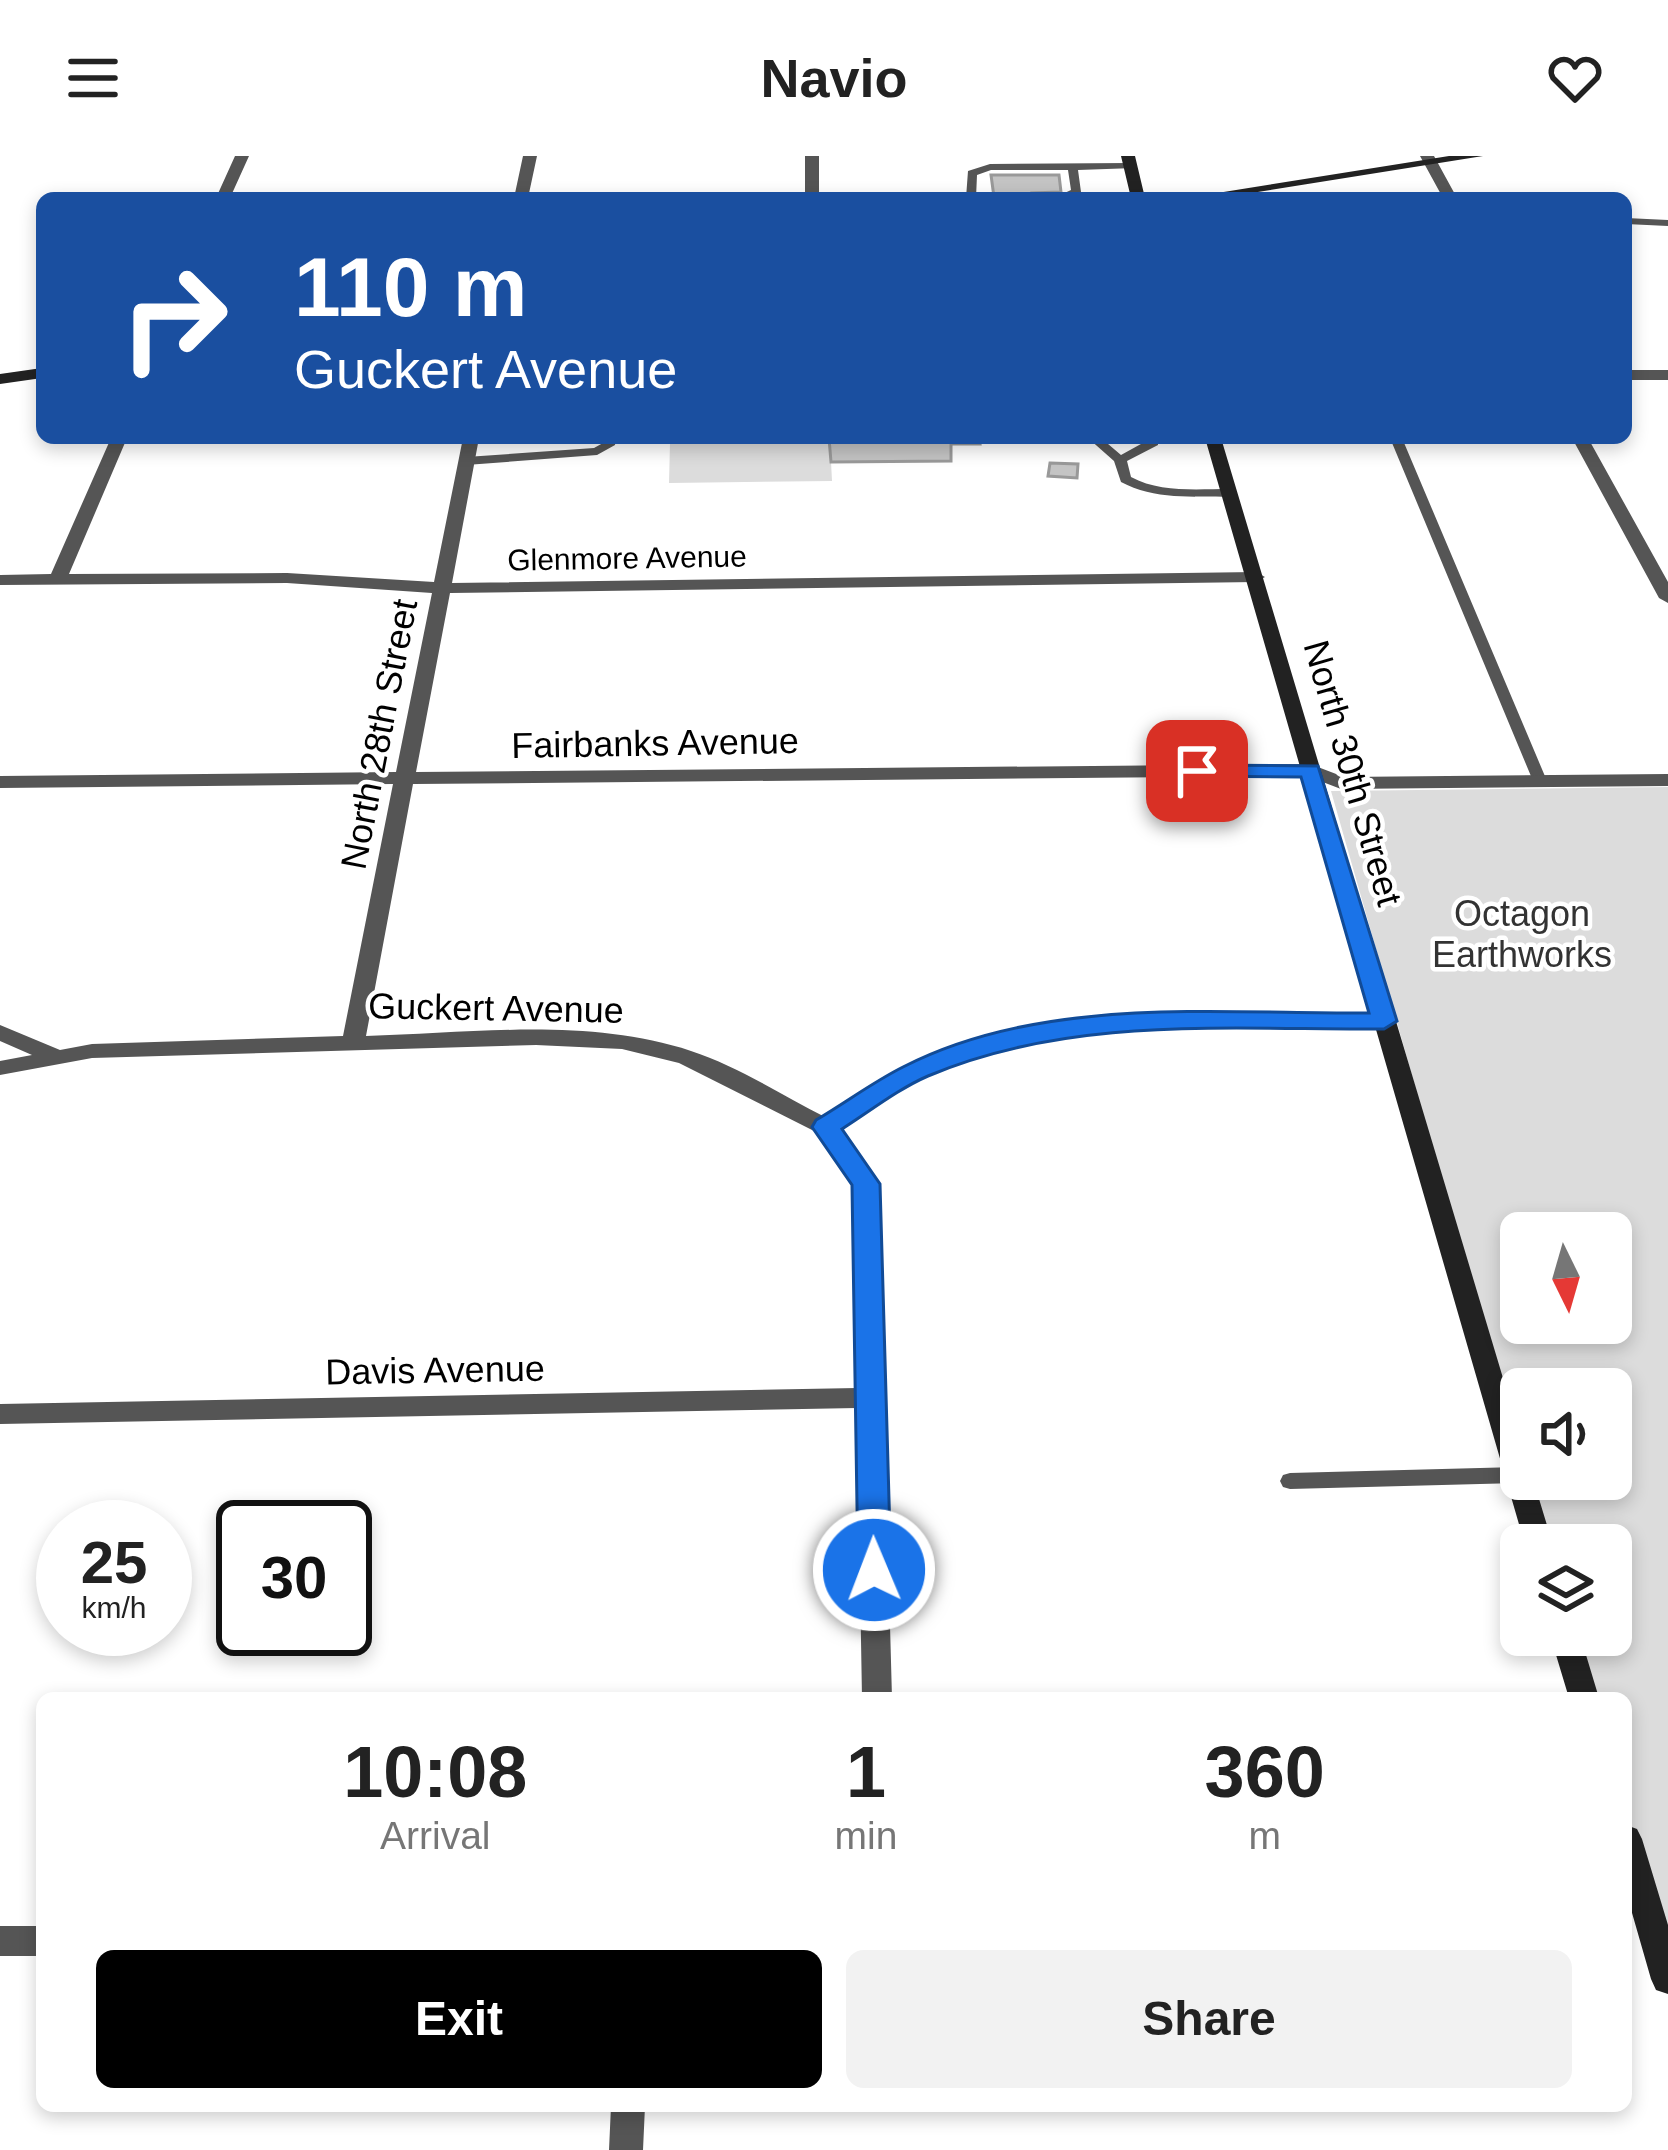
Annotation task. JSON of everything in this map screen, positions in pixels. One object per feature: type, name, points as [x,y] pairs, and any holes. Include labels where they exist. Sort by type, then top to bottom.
[{"type":"street","points":[[226,192],[242,156]]},
{"type":"street","points":[[521,192],[530,156]]},
{"type":"street","points":[[812,156],[812,192]]},
{"type":"street","points":[[1229,192],[1476,156]]},
{"type":"street","points":[[1429,160],[1447,192]]},
{"type":"street","points":[[1130,161],[1137,192]]},
{"type":"street","points":[[0,379],[36,374]]},
{"type":"street","points":[[1632,375],[1668,375]]},
{"type":"street","points":[[58,579],[116,444]]},
{"type":"street","name":"North 28th Street","points":[[353,1042],[470,444]]},
{"type":"street","name":"North 30th Street","points":[[1215,444],[1500,1414]]},
{"type":"street","points":[[1583,444],[1668,598]]},
{"type":"street","name":"Glenmore Avenue","points":[[0,580],[286,578],[441,588],[1256,577]]},
{"type":"street","name":"Fairbanks Avenue","points":[[0,782],[1310,770],[1341,783],[1668,780]]},
{"type":"street","points":[[877,1692],[866,1184],[826,1127],[914,1072],[1006,1039],[1118,1022],[1384,1021]]},
{"type":"street","points":[[0,1032],[54,1056]]},
{"type":"street","name":"Guckert Avenue","points":[[0,1068],[54,1056],[353,1042],[622,1042],[686,1057],[826,1127]]},
{"type":"street","name":"Davis Avenue","points":[[0,1414],[871,1398]]},
{"type":"street","points":[[1571,1656],[1582,1692]]},
{"type":"street","points":[[1636,1907],[1668,1979]]},
{"type":"street","points":[[0,1942],[36,1941]]},
{"type":"street","points":[[626,2150],[628,2112]]},
{"type":"lane","points":[[971,192],[972,173],[989,162],[1073,167],[1130,161]]},
{"type":"lane","points":[[1073,167],[1076,192]]},
{"type":"lane","points":[[1632,220],[1668,223]]},
{"type":"lane","points":[[466,461],[539,446],[597,451],[609,444]]},
{"type":"lane","points":[[1101,444],[1120,460],[1125,478],[1141,488],[1230,493]]},
{"type":"lane","points":[[1120,460],[1150,444]]},
{"type":"lane","points":[[1399,444],[1540,781]]},
{"type":"lane","points":[[1290,1481],[1500,1475]]},
{"type":"green space","points":[[670,444],[830,444],[832,481],[669,483]]},
{"type":"green space","name":"Octagon Earthworks","points":[[1668,787],[1668,1929],[1632,1841],[1632,1692],[1587,1692],[1577,1656],[1632,1656],[1632,1524],[1540,1524],[1533,1500],[1632,1500],[1632,1368],[1500,1368],[1500,1384],[1331,791]]},
{"type":"building","points":[[991,175],[1059,175],[1061,192],[993,192]]},
{"type":"building","points":[[830,444],[951,444],[951,461],[831,462]]},
{"type":"building","points":[[1050,463],[1078,464],[1077,478],[1048,476]]},
{"type":"route","points":[[874,1570],[866,1184],[826,1127],[914,1072],[959,1053],[1061,1028],[1118,1022],[1384,1021],[1310,770],[1197,771]]}]
